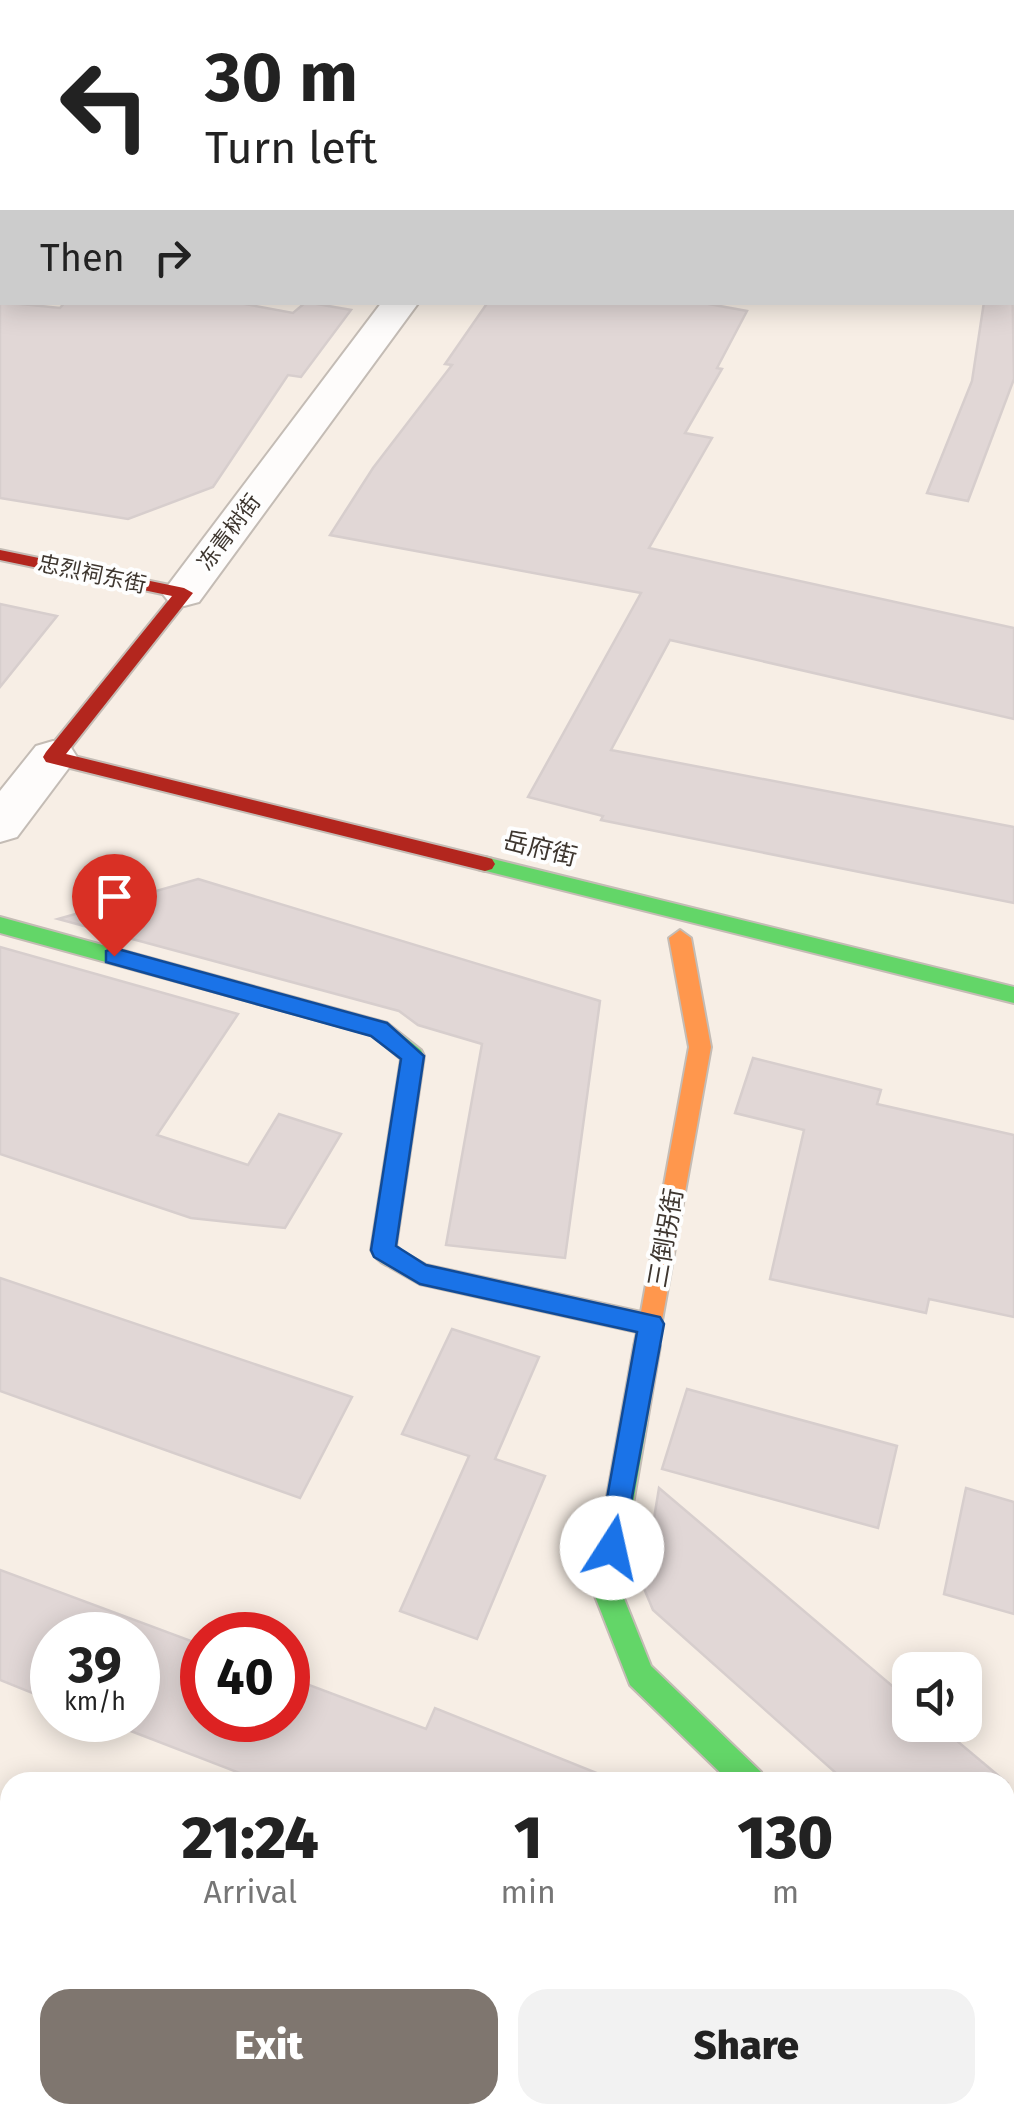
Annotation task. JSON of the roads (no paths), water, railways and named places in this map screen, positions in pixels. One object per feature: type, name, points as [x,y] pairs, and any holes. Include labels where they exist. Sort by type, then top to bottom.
[{"type":"street","name":"冻青树街","points":[[53,757],[184,592],[400,305]]},
{"type":"street","name":"忠烈祠东街","points":[[0,555],[184,592]]},
{"type":"street","points":[[0,824],[53,757]]},
{"type":"street","name":"岳府街","points":[[53,757],[1014,995]]},
{"type":"street","points":[[0,925],[379,1029],[412,1056],[383,1250],[420,1274],[651,1324]]},
{"type":"street","name":"三倒拐街","points":[[680,938],[700,1046],[605,1586],[640,1675],[742,1772]]}]
